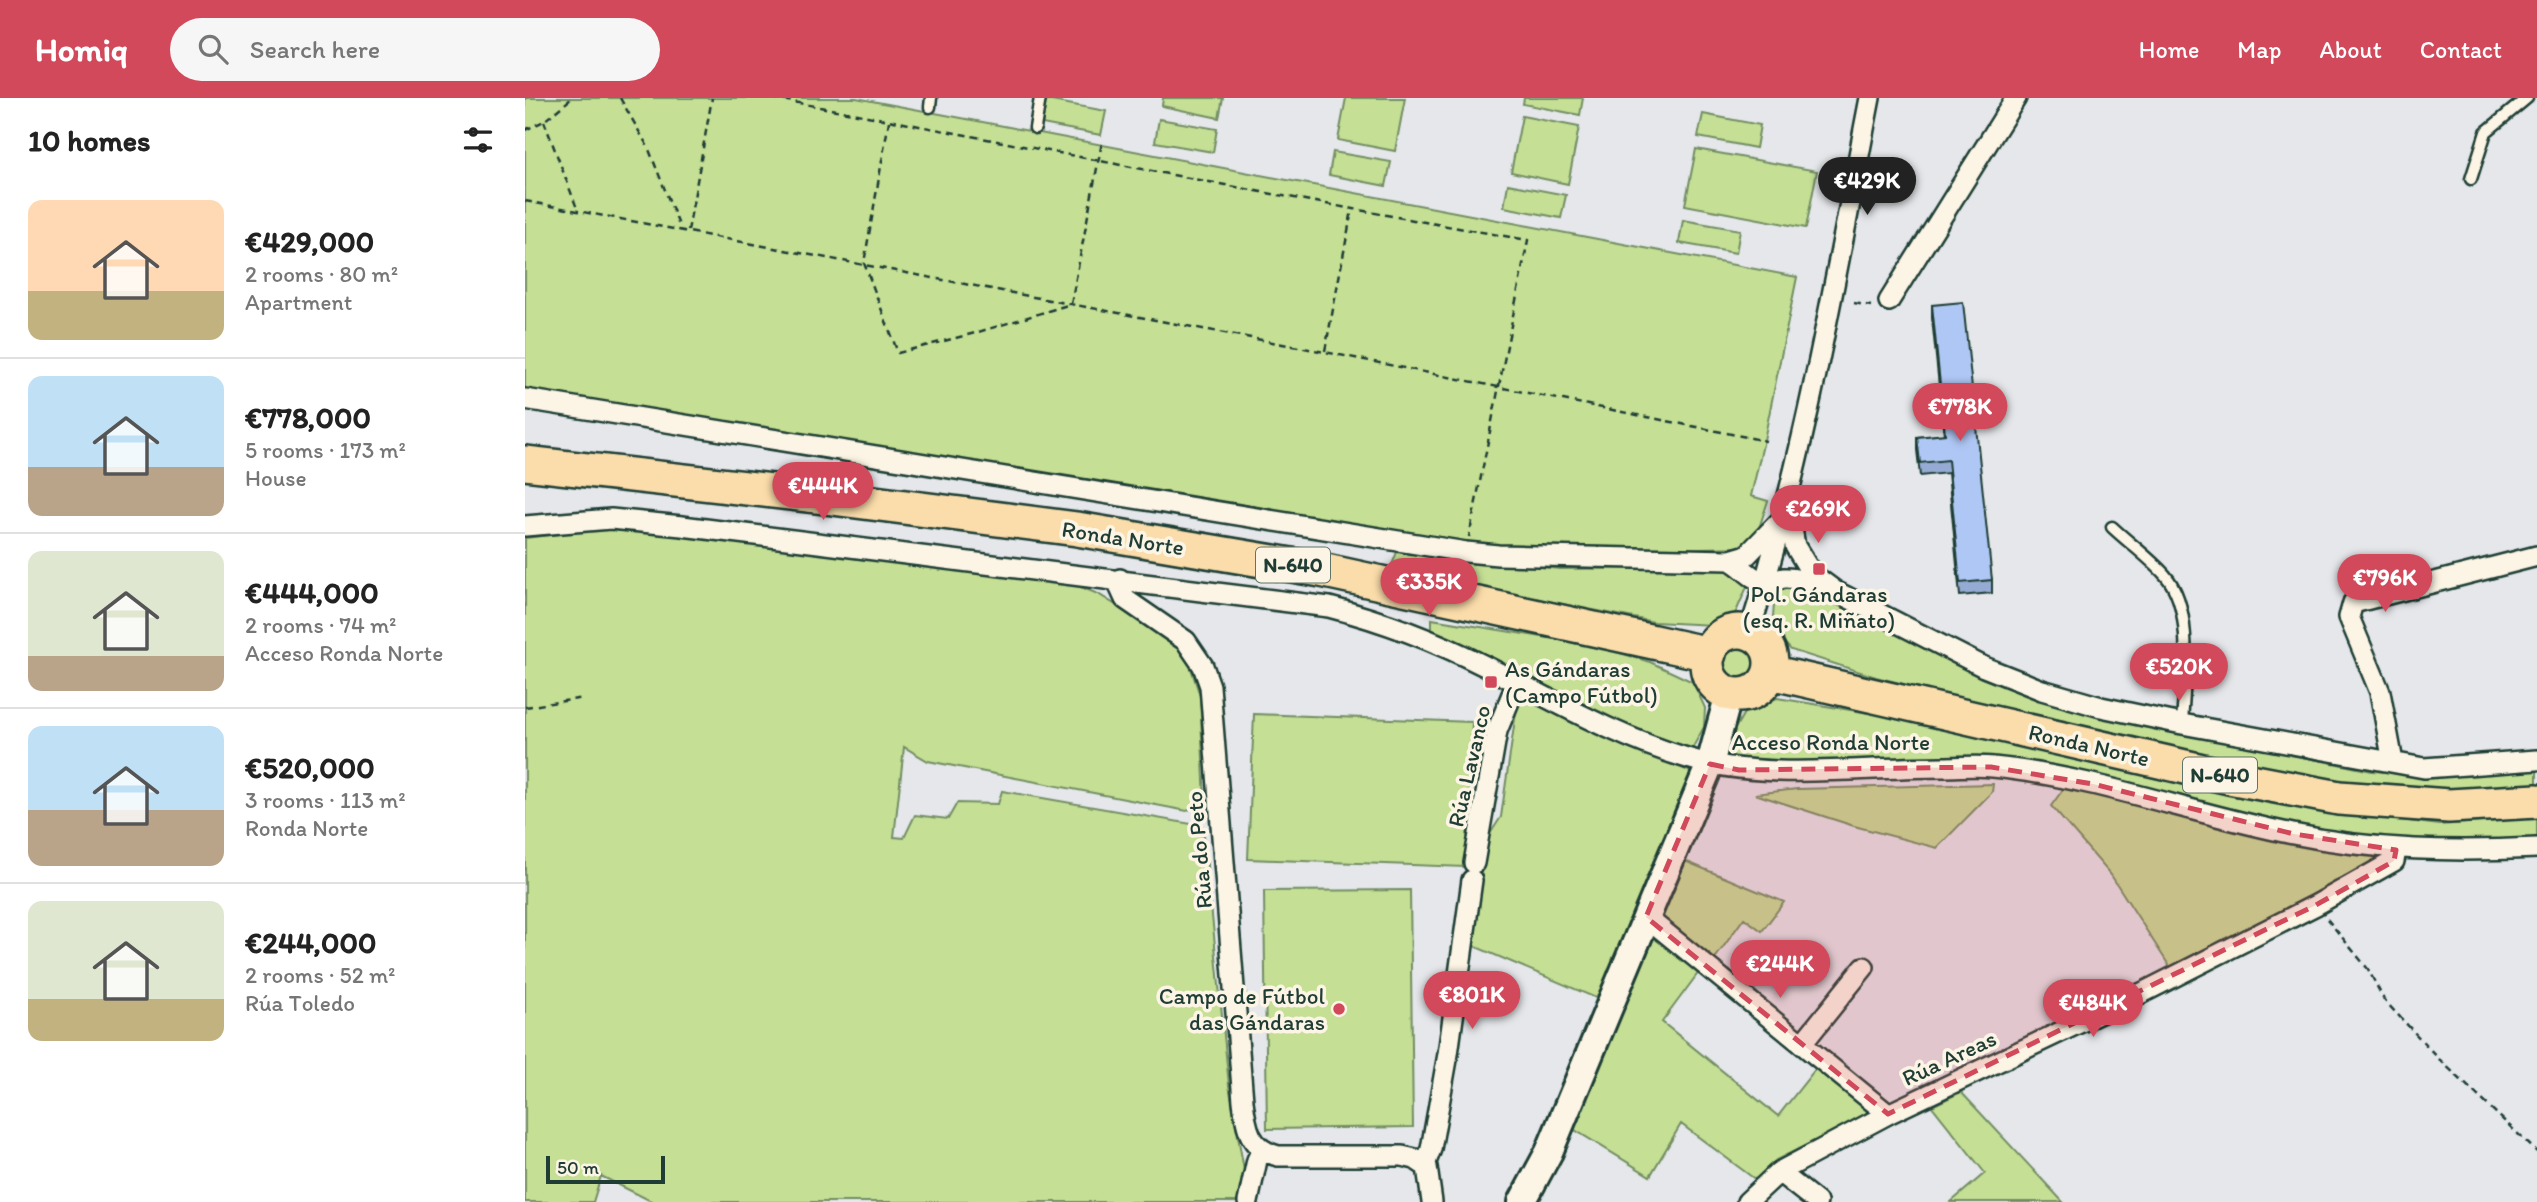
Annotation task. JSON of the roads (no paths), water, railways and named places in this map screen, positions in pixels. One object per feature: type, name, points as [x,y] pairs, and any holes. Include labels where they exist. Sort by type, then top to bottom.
[{"type":"highway","name":"Ronda Norte","points":[[527,462],[1077,529],[1321,570],[1709,654]]},
{"type":"highway","points":[[1739,632],[1749,633],[1758,638],[1769,653],[1770,672],[1759,689],[1739,695],[1729,694],[1721,689],[1709,673],[1709,654],[1720,638],[1739,632]]},
{"type":"highway","name":"Ronda Norte","points":[[1770,672],[2229,777],[2339,798],[2449,806],[2537,801]]},
{"type":"main road","points":[[1522,1202],[1549,1153],[1710,764],[1729,694]]},
{"type":"street","points":[[1749,633],[1784,517],[1818,364],[1870,98]]},
{"type":"street","points":[[1889,301],[2016,98]]},
{"type":"street","points":[[525,398],[1466,552],[1550,557],[1730,560],[1747,555],[1784,517]]},
{"type":"street","points":[[1784,517],[1793,534],[1795,546],[1812,574],[1835,591]]},
{"type":"street","name":"Acceso Ronda Norte","points":[[525,526],[611,519],[682,526],[1329,607],[1382,621],[1416,634],[1635,741],[1739,770],[1991,767],[2093,784],[2294,834],[2396,850],[2537,848]]},
{"type":"street","points":[[2393,762],[2380,692],[2349,617],[2353,603],[2537,556]]},
{"type":"street","points":[[1730,560],[1742,566],[1756,579],[1765,582],[1797,579],[1835,591],[1996,672],[2042,690],[2101,707],[2424,768],[2537,760]]},
{"type":"street","name":"Rúa do Peto","points":[[1120,579],[1120,588],[1125,599],[1186,641],[1203,666],[1210,686],[1245,1120],[1249,1135],[1262,1150]]},
{"type":"street","name":"Rúa Lavanco","points":[[1426,1167],[1448,1054],[1473,871],[1497,732],[1517,682]]},
{"type":"street","name":"Rúa Areas","points":[[1747,1202],[1779,1172],[1888,1114],[2134,998],[2316,905],[2394,861],[2396,850]]},
{"type":"street","points":[[1646,917],[1888,1114]]},
{"type":"street","points":[[1802,1044],[1864,967]]},
{"type":"street","points":[[1248,1202],[1262,1150],[1269,1154],[1290,1157],[1408,1156],[1426,1167],[1432,1202]]},
{"type":"street","points":[[1779,1172],[1817,1202]]},
{"type":"lane","points":[[1035,128],[1040,98]]},
{"type":"lane","points":[[2471,179],[2486,132],[2527,98]]},
{"type":"lane","points":[[2112,527],[2167,576],[2182,607],[2186,659],[2182,724]]},
{"type":"place","name":"Pol. Gándaras (esq. R. Miñato)","points":[[1819,569]]},
{"type":"place","name":"As Gándaras (Campo Fútbol)","points":[[1491,682]]},
{"type":"place","name":"Campo de Fútbol das Gándaras","points":[[1339,1009]]}]
